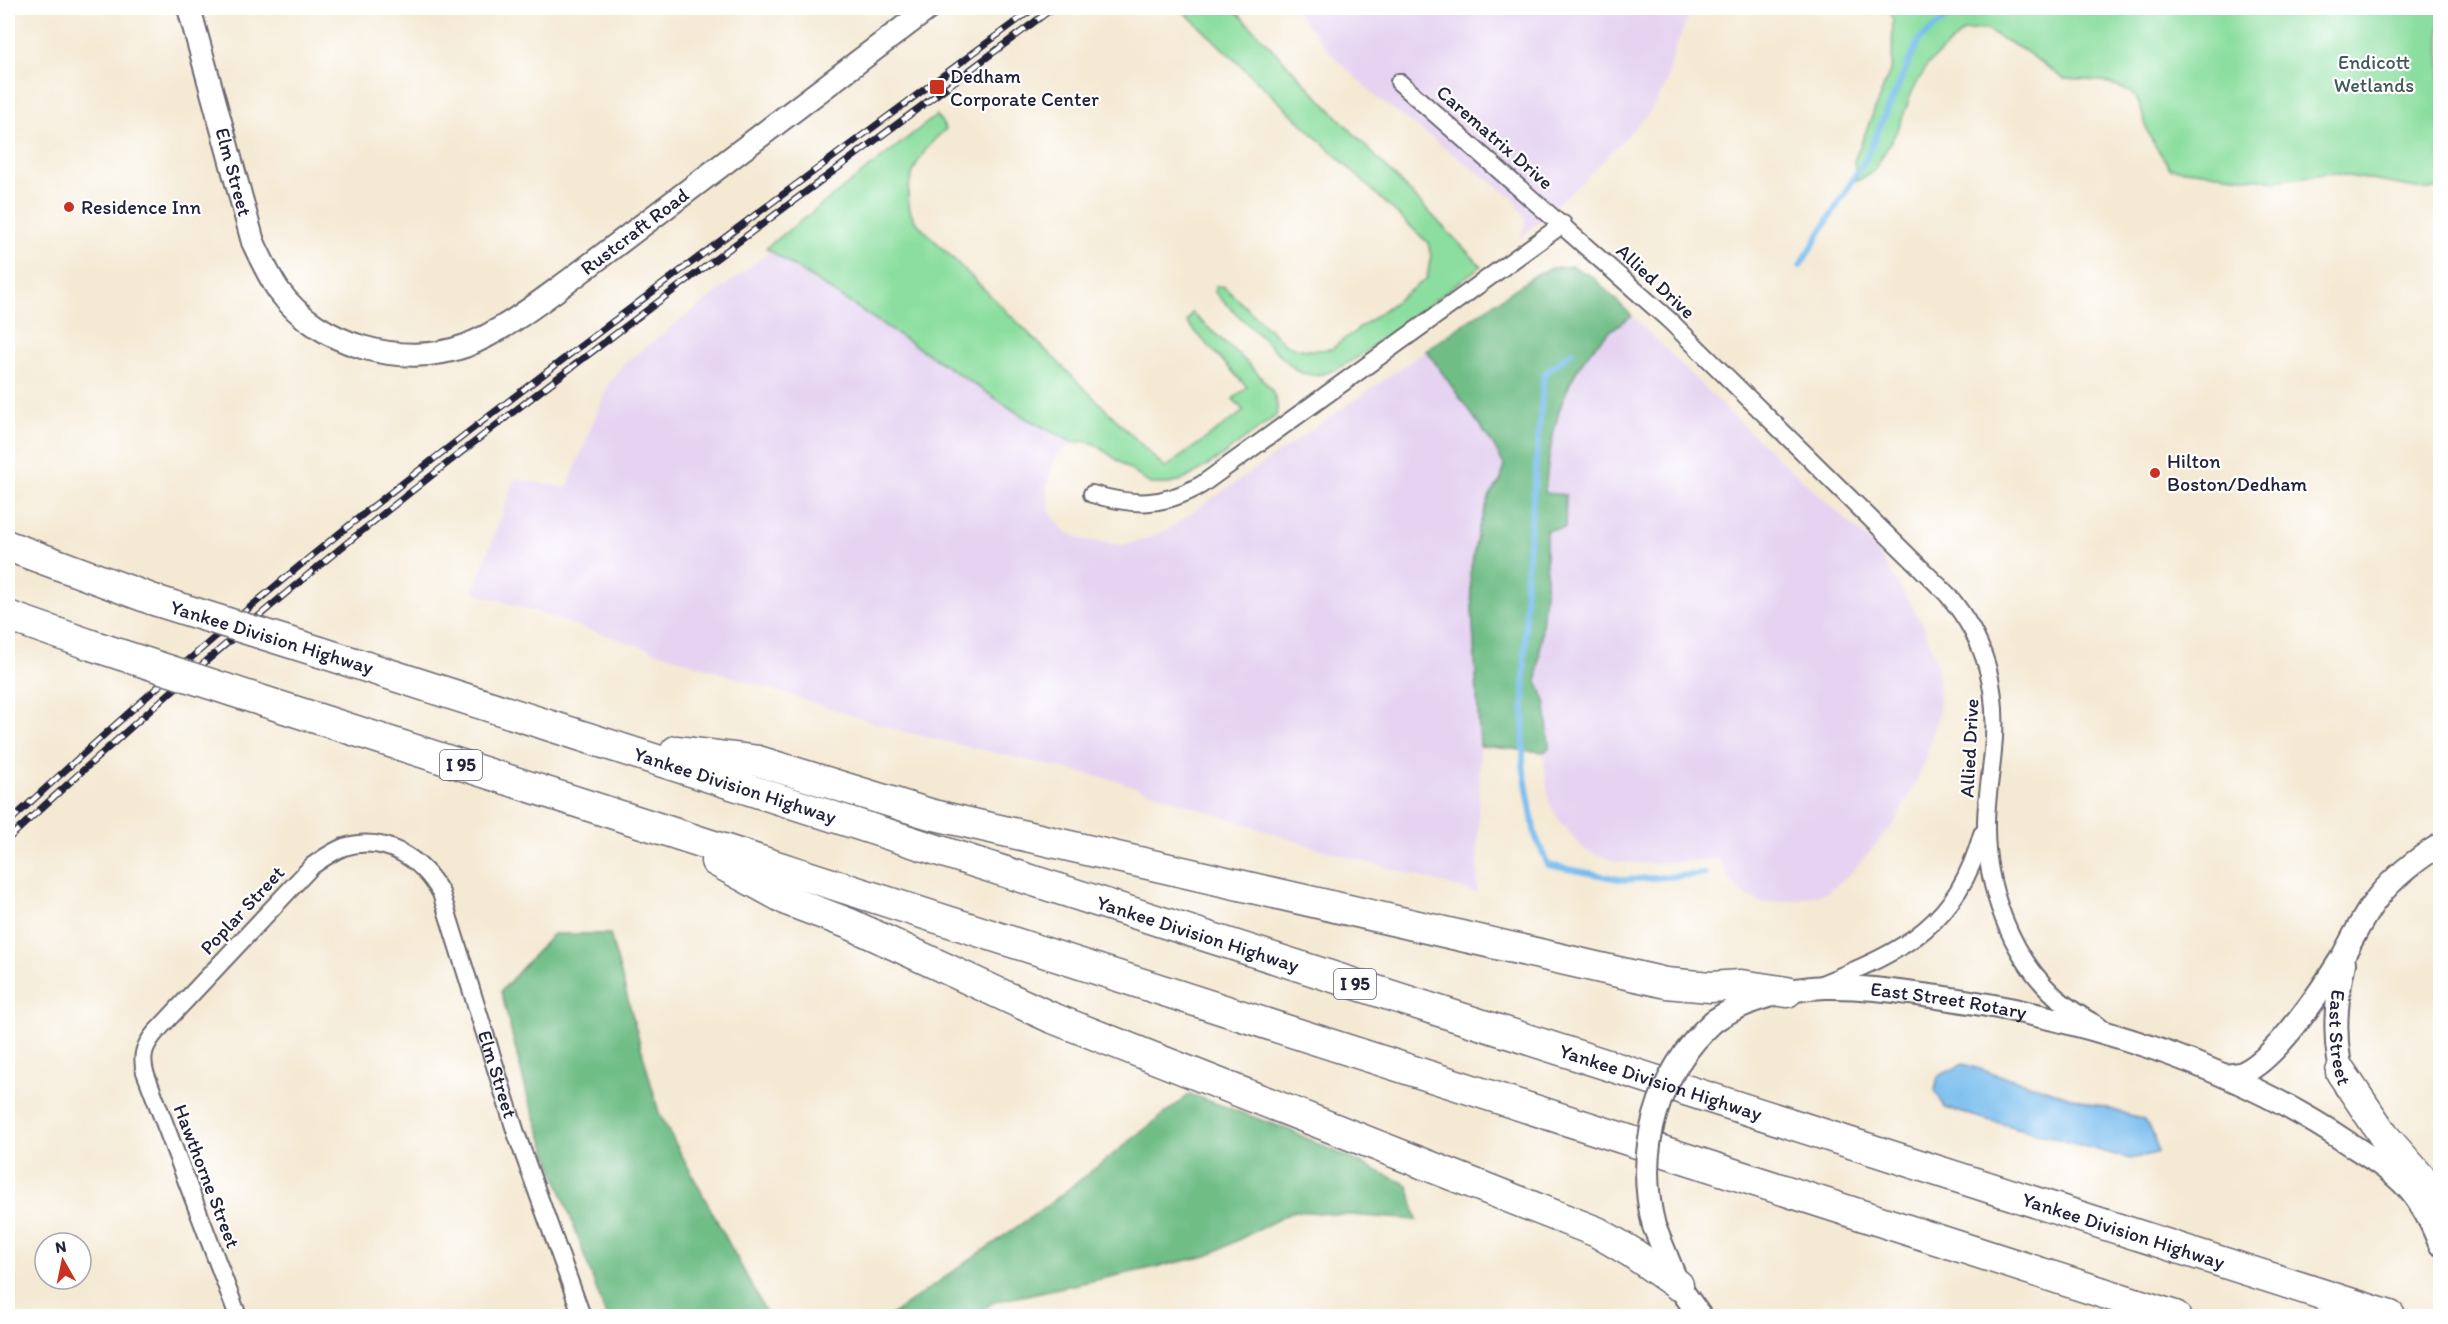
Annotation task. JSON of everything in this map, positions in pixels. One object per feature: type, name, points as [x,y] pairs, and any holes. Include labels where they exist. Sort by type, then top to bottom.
[{"type":"highway","name":"Yankee Division Highway","points":[[8,546],[154,600],[603,742],[2390,1317]]},
{"type":"highway","name":"I 95","points":[[8,616],[655,828],[2175,1317]]},
{"type":"highway","points":[[8,637],[92,645]]},
{"type":"highway","points":[[603,742],[758,761],[930,814],[1666,983],[1710,987],[1741,985],[1799,990]]},
{"type":"highway","points":[[655,828],[789,901],[880,937],[1026,1007],[1597,1232],[1626,1249],[1685,1299]]},
{"type":"highway","points":[[2341,1072],[2427,1202]]},
{"type":"main road","name":"Elm Street","points":[[189,8],[253,242],[279,291],[308,319]]},
{"type":"main road","name":"Rustcraft Road","points":[[308,319],[349,343],[388,354],[413,356],[438,353],[464,346],[487,335],[511,322],[570,280],[929,8]]},
{"type":"main road","name":"East Street","points":[[2225,1076],[2250,1069],[2265,1058],[2280,1042],[2325,983],[2360,922],[2391,883],[2423,855],[2440,845]]},
{"type":"main road","name":"East Street","points":[[2341,1072],[2337,1043],[2338,992],[2350,941]]},
{"type":"main road","name":"East Street Rotary","points":[[1700,1317],[1685,1299],[1654,1226],[1649,1204],[1646,1167],[1653,1119],[1666,1086],[1678,1065],[1692,1045],[1714,1021],[1742,1005],[1799,990],[1837,987],[1972,1002],[2040,1016],[2139,1045],[2225,1076],[2271,1097],[2328,1129],[2370,1157],[2427,1202],[2440,1244]]},
{"type":"street","name":"Carematrix Drive","points":[[1399,82],[1563,224]]},
{"type":"street","points":[[1092,494],[1121,503],[1162,501],[1182,496],[1295,418],[1563,224]]},
{"type":"street","name":"Allied Drive","points":[[1563,224],[1676,327],[1939,586],[1966,616],[1980,644],[1990,673],[1995,709],[1986,821],[1989,869],[1997,903],[2010,933],[2030,966],[2055,996],[2077,1013],[2139,1045]]},
{"type":"street","name":"Allied Drive","points":[[1799,990],[1862,968],[1919,936],[1936,920],[1965,881],[1975,858],[1986,821]]},
{"type":"street","name":"Poplar Street","points":[[144,1050],[155,1033],[312,866],[343,847],[360,844],[380,845],[395,849]]},
{"type":"street","name":"Elm Street","points":[[395,849],[422,866],[441,893],[516,1133],[582,1317]]},
{"type":"street","name":"Hawthorne Street","points":[[144,1050],[142,1060],[145,1072],[238,1317]]},
{"type":"shaded area","points":[[1294,8],[1692,8],[1675,48],[1666,85],[1649,113],[1588,176],[1519,239],[1525,225],[1525,218],[1513,198],[1376,97],[1333,56]]},
{"type":"shaded area","points":[[772,250],[1027,419],[1074,443],[1058,454],[1053,464],[1047,487],[1049,510],[1064,531],[1081,539],[1122,545],[1143,540],[1167,530],[1537,274],[1551,268],[1572,266],[1593,277],[1743,426],[1867,539],[1881,557],[1924,626],[1937,665],[1939,712],[1921,772],[1896,821],[1849,875],[1826,893],[1796,900],[1761,903],[1741,892],[1728,878],[1719,859],[1655,863],[1618,862],[1585,850],[1561,823],[1549,802],[1543,752],[1480,746],[1477,893],[1310,846],[1118,781],[900,731],[473,592],[515,479],[567,488],[609,383],[625,363]]},
{"type":"green space","points":[[1180,8],[1233,8],[1481,266],[1343,366],[1313,375],[1297,371],[1221,299],[1215,292],[1215,287],[1223,286],[1285,344],[1307,350],[1331,349],[1427,278],[1431,255],[1428,243]]},
{"type":"green space","name":"Endicott Wetlands","points":[[1888,8],[2440,8],[2440,188],[2428,190],[2331,173],[2276,181],[2170,168],[2149,136],[2139,102],[2130,92],[2103,81],[2064,79],[2025,51],[1984,29],[1964,31],[1928,64],[1912,92],[1899,127],[1874,171],[1857,181],[1854,161],[1892,66],[1893,21]]},
{"type":"green space","points":[[937,115],[946,129],[920,159],[910,183],[908,196],[915,221],[1165,468],[1244,411],[1233,399],[1247,387],[1187,322],[1192,313],[1247,362],[1266,383],[1276,402],[1276,416],[1218,459],[1185,479],[1170,484],[1150,484],[1095,444],[1083,441],[1074,443],[1027,419],[766,248]]},
{"type":"green space","points":[[1572,266],[1593,277],[1632,316],[1591,350],[1577,370],[1566,392],[1552,441],[1545,493],[1566,495],[1565,528],[1546,530],[1546,583],[1537,681],[1546,704],[1549,749],[1543,752],[1480,746],[1470,574],[1478,530],[1490,495],[1501,480],[1504,465],[1492,443],[1426,350],[1537,274],[1551,268]]},
{"type":"green space","points":[[553,934],[610,934],[659,1113],[768,1316],[606,1316],[528,1098],[501,991]]},
{"type":"green space","points":[[1190,1094],[1289,1130],[1408,1185],[1417,1220],[1294,1211],[1207,1256],[994,1302],[974,1316],[890,1316],[1048,1205]]},
{"type":"water","points":[[1963,1064],[2143,1119],[2155,1137],[2157,1153],[2130,1159],[1945,1108],[1935,1090],[1938,1076]]},
{"type":"waterway","points":[[1800,266],[1866,158],[1919,40],[1958,8]]},
{"type":"waterway","points":[[1572,352],[1544,374],[1526,579],[1523,765],[1535,835],[1548,865],[1624,880],[1705,874]]},
{"type":"railway","points":[[8,823],[186,662],[371,508],[618,318],[1034,8]]},
{"type":"railway","points":[[8,839],[190,675],[378,518],[629,324],[1053,8]]},
{"type":"place","name":"Dedham Corporate Center","points":[[937,87]]},
{"type":"place","name":"Residence Inn","points":[[69,207]]},
{"type":"place","name":"Hilton Boston/Dedham","points":[[2155,473]]}]
